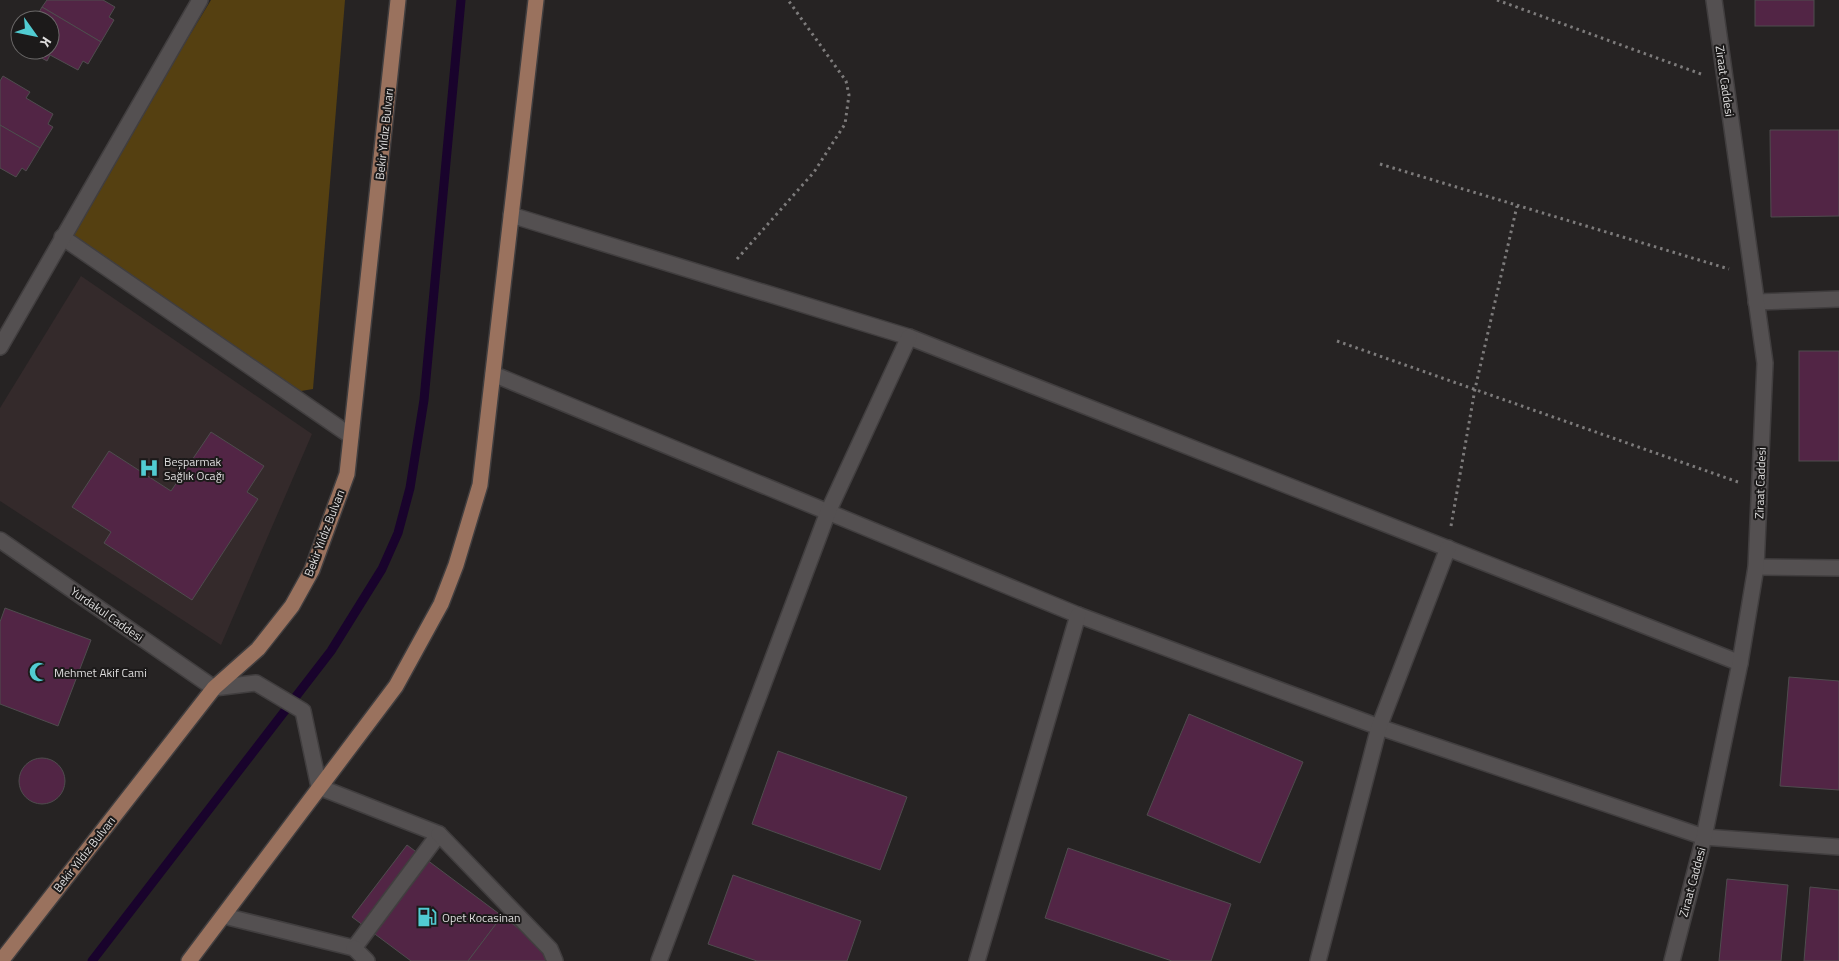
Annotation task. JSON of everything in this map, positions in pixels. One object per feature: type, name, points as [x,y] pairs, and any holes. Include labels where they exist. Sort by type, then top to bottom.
[{"type":"main road","name":"Bekir Yıldız Bulvarı","points":[[1,961],[214,688],[258,649],[292,606],[312,570],[332,520],[347,474],[398,0]]},
{"type":"main road","points":[[190,961],[396,686],[441,604],[470,526],[480,485],[536,0]]},
{"type":"street","points":[[0,348],[200,0]]},
{"type":"street","name":"Ziraat Caddesi","points":[[1672,961],[1704,836],[1740,663],[1756,567],[1760,489],[1765,363],[1714,0]]},
{"type":"street","points":[[511,214],[909,337],[1740,663]]},
{"type":"street","points":[[62,238],[351,436]]},
{"type":"street","points":[[1756,302],[1839,299]]},
{"type":"street","points":[[659,961],[828,512],[909,337]]},
{"type":"street","points":[[493,374],[1078,615],[1379,727],[1704,836],[1839,847]]},
{"type":"street","name":"Yurdakul Caddesi","points":[[0,540],[214,688]]},
{"type":"street","points":[[1318,961],[1379,727],[1448,548]]},
{"type":"street","points":[[1756,567],[1839,568]]},
{"type":"street","points":[[977,961],[1078,615]]},
{"type":"street","points":[[214,688],[256,683],[303,711],[319,787],[439,834],[550,949],[554,961]]},
{"type":"street","points":[[354,948],[439,834]]},
{"type":"street","points":[[224,916],[354,948],[367,961]]},
{"type":"path","points":[[720,278],[814,172],[845,124],[849,110],[849,95],[846,81],[788,0]]},
{"type":"path","points":[[1497,0],[1725,82]]},
{"type":"path","points":[[1380,164],[1753,276]]},
{"type":"path","points":[[1448,548],[1475,389],[1517,206]]},
{"type":"path","points":[[1337,341],[1760,489]]},
{"type":"shaded area","points":[[211,0],[345,0],[313,389],[289,393],[65,241]]},
{"type":"shaded area","name":"Beşparmak Sağlık Ocağı","points":[[81,276],[312,434],[221,645],[0,501],[0,408]]},
{"type":"building","points":[[47,0],[103,0],[115,7],[109,17],[114,20],[101,42],[60,18],[60,10],[47,10],[42,7]]},
{"type":"building","points":[[1755,0],[1814,0],[1814,26],[1755,26]]},
{"type":"building","points":[[60,18],[101,42],[88,64],[83,61],[78,70],[59,60]]},
{"type":"building","points":[[3,76],[30,92],[26,98],[53,114],[48,124],[53,127],[40,148],[0,125],[0,81]]},
{"type":"building","points":[[0,125],[40,148],[26,171],[22,168],[16,177],[0,168]]},
{"type":"building","points":[[1770,130],[1839,130],[1839,216],[1771,217]]},
{"type":"building","points":[[1799,351],[1839,351],[1839,461],[1799,461]]},
{"type":"building","points":[[211,432],[264,466],[247,492],[258,499],[192,600],[104,543],[111,532],[72,507],[109,451],[171,491]]},
{"type":"building","name":"Mehmet Akif Cami","points":[[5,608],[91,640],[58,726],[0,704],[0,622]]},
{"type":"building","points":[[1789,677],[1839,681],[1839,790],[1780,786]]},
{"type":"building","points":[[1189,714],[1303,762],[1260,863],[1147,815]]},
{"type":"building","points":[[778,751],[907,797],[880,870],[752,824]]},
{"type":"building","points":[[37,758],[47,758],[59,764],[64,772],[64,790],[59,798],[51,803],[37,804],[29,801],[22,794],[19,786],[19,776],[22,768],[29,761]]},
{"type":"building","points":[[407,845],[502,916],[468,961],[411,961],[352,917]]},
{"type":"building","points":[[1068,848],[1231,904],[1211,961],[1172,961],[1045,918]]},
{"type":"building","points":[[733,875],[861,921],[847,961],[757,961],[708,944]]},
{"type":"building","points":[[1727,879],[1788,885],[1781,961],[1719,961]]},
{"type":"building","points":[[1810,887],[1839,890],[1839,961],[1804,961]]},
{"type":"building","points":[[502,916],[561,960],[468,961]]},
{"type":"waterway","points":[[92,961],[331,651],[382,569],[398,533],[410,488],[424,400],[461,0]]},
{"type":"place","name":"Beşparmak Sağlık Ocağı","points":[[149,468]]},
{"type":"place","name":"Mehmet Akif Cami","points":[[39,672]]},
{"type":"place","name":"Opet Kocasinan","points":[[427,917]]}]
